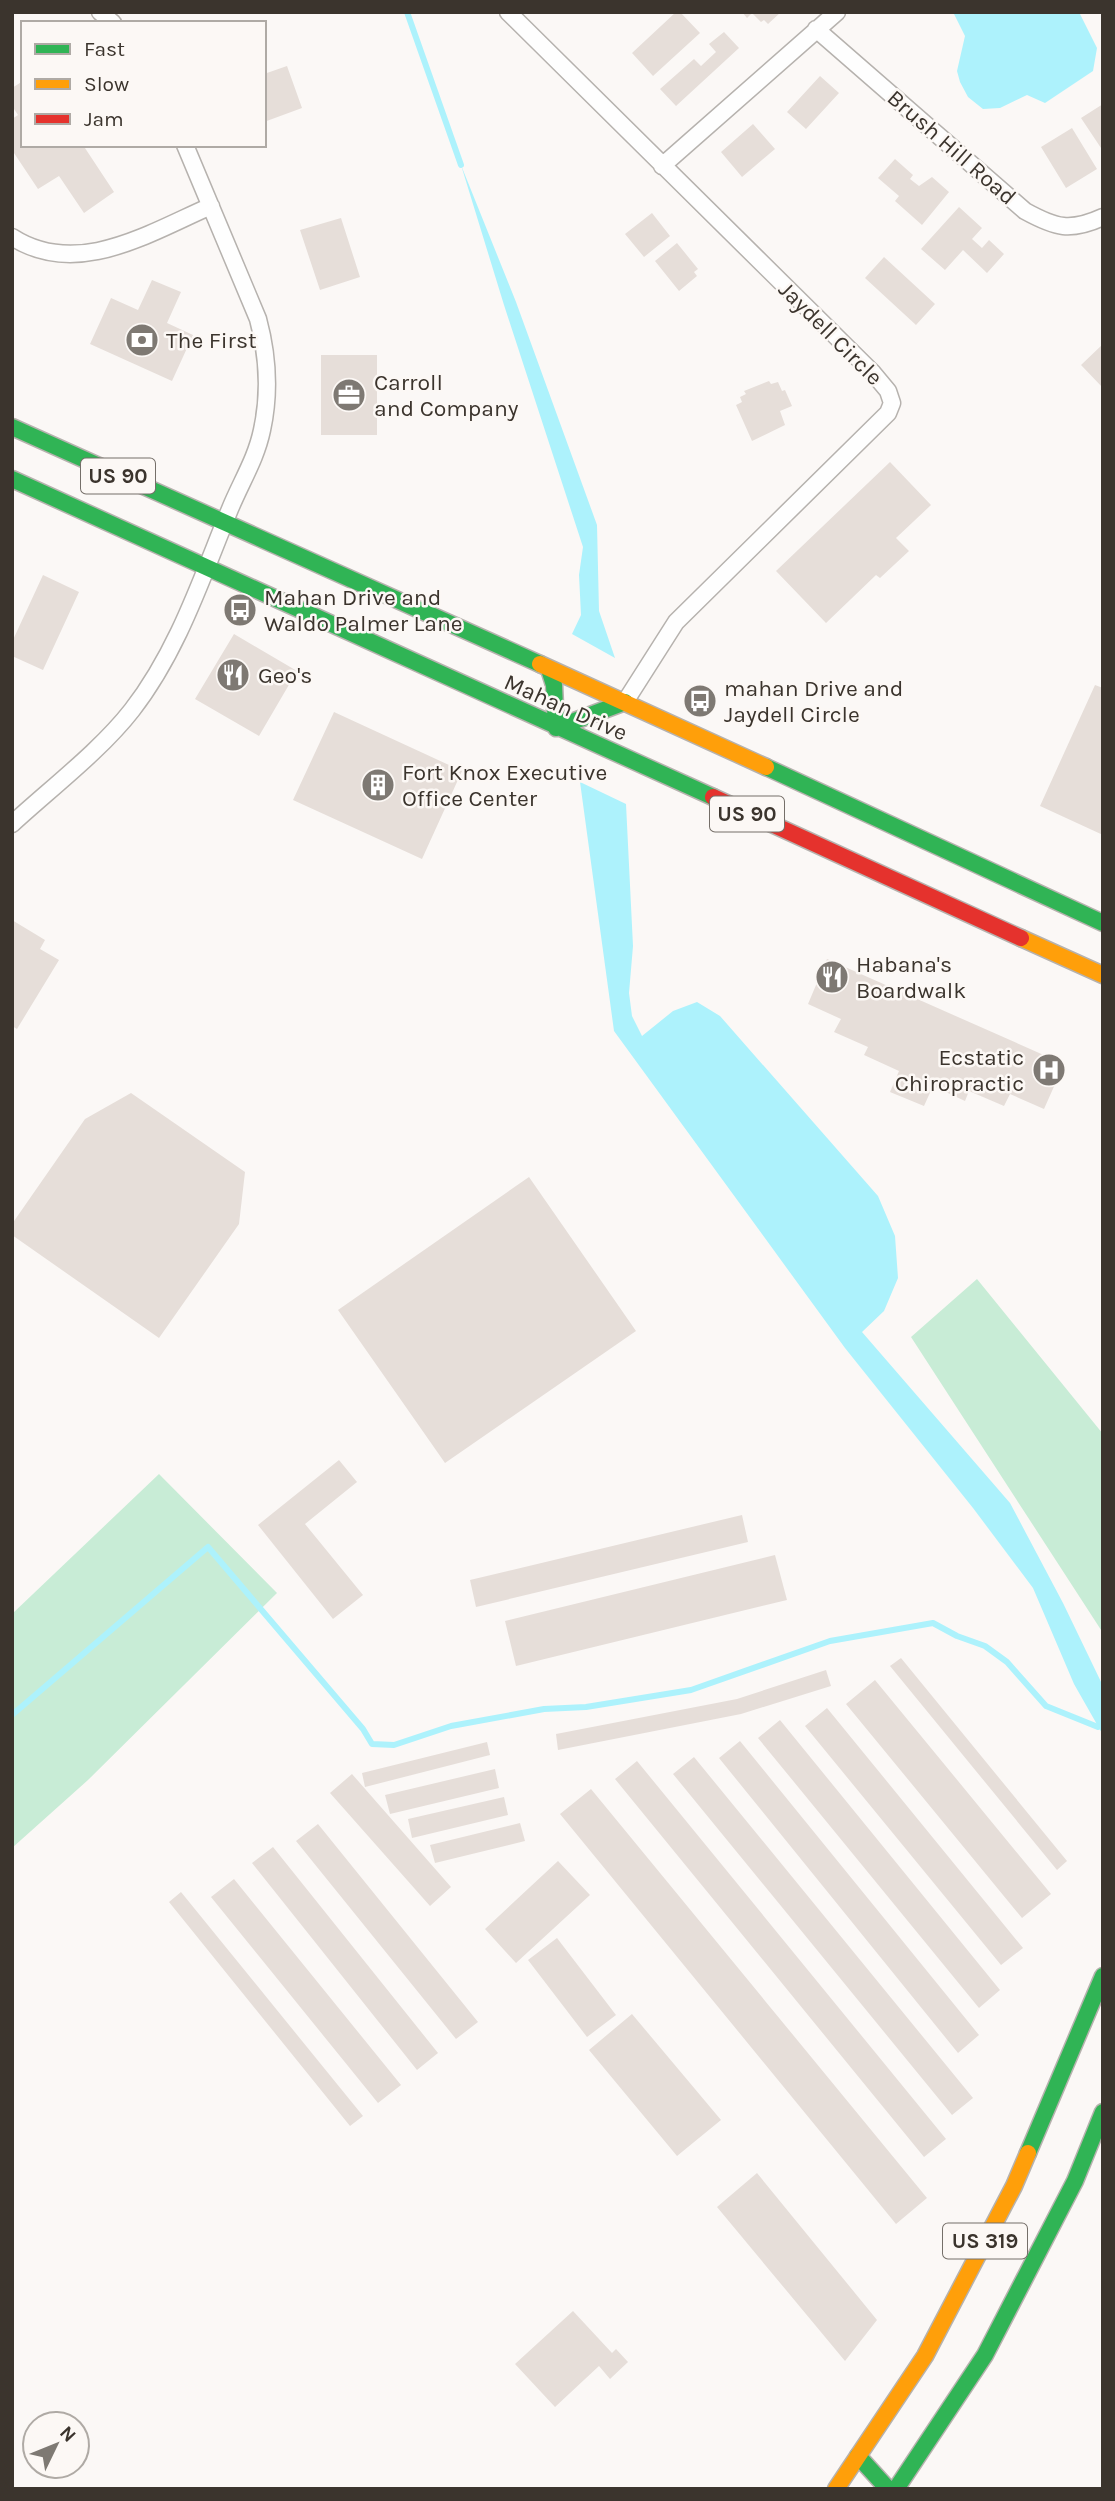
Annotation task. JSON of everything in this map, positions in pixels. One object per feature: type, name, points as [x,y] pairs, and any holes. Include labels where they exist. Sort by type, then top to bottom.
[{"type":"main road","name":"Mahan Drive","points":[[12,427],[625,702],[1103,923]]},
{"type":"main road","name":"Mahan Drive","points":[[12,479],[1103,975]]},
{"type":"main road","points":[[550,669],[554,685],[556,728],[625,702]]},
{"type":"main road","name":"US 319","points":[[836,2489],[925,2356],[1014,2186],[1103,1976]]},
{"type":"main road","name":"US 319","points":[[896,2489],[985,2356],[1075,2181],[1103,2112]]},
{"type":"main road","points":[[858,2456],[888,2489]]},
{"type":"street","name":"Jaydell Circle","points":[[508,12],[873,373],[888,391],[892,403],[883,419],[676,622],[625,702]]},
{"type":"street","points":[[662,166],[837,12]]},
{"type":"street","name":"Brush Hill Road","points":[[816,29],[1025,211],[1046,223],[1071,228],[1103,217]]},
{"type":"street","points":[[12,824],[110,734],[131,712],[151,684],[169,650],[255,458],[267,397],[264,341],[258,319],[186,147]]},
{"type":"street","points":[[12,237],[44,251],[87,254],[112,249],[211,206]]},
{"type":"green space","points":[[977,1279],[1103,1434],[1103,1633],[911,1337]]},
{"type":"green space","points":[[159,1474],[277,1593],[88,1780],[12,1848],[12,1614]]},
{"type":"water","points":[[953,12],[1079,12],[1097,48],[1093,71],[1045,103],[1027,95],[1000,108],[983,109],[968,97],[960,82],[957,71],[965,36]]},
{"type":"water","points":[[461,165],[516,302],[597,525],[599,611],[615,658],[572,634],[581,615],[579,575],[583,547]]},
{"type":"water","points":[[580,782],[626,804],[633,946],[629,993],[632,1016],[642,1036],[673,1011],[697,1002],[720,1016],[878,1196],[895,1236],[898,1278],[884,1311],[862,1332],[1010,1503],[1103,1686],[1103,1735],[1074,1684],[1033,1588],[845,1348],[614,1031]]},
{"type":"building","points":[[676,12],[680,12],[700,33],[653,76],[632,53]]},
{"type":"building","points":[[742,12],[781,12],[768,24],[764,20],[761,22],[752,13],[747,18]]},
{"type":"building","points":[[724,32],[739,48],[676,106],[660,89],[694,59],[701,66],[716,52],[709,44]]},
{"type":"building","points":[[287,66],[302,108],[266,121],[266,73]]},
{"type":"building","points":[[820,76],[839,93],[806,129],[787,112]]},
{"type":"building","points":[[21,82],[21,147],[84,147],[114,192],[84,213],[59,176],[38,189],[12,150],[12,119],[18,115],[12,106],[12,88]]},
{"type":"building","points":[[1103,104],[1103,151],[1081,118]]},
{"type":"building","points":[[753,124],[775,149],[742,177],[721,152]]},
{"type":"building","points":[[1072,128],[1097,169],[1066,188],[1041,147]]},
{"type":"building","points":[[895,159],[913,175],[910,179],[919,186],[932,177],[949,192],[922,225],[895,201],[899,196],[878,178]]},
{"type":"building","points":[[959,207],[982,228],[972,239],[982,248],[989,240],[1004,254],[987,273],[963,250],[945,270],[921,249]]},
{"type":"building","points":[[652,213],[670,236],[644,257],[625,234]]},
{"type":"building","points":[[341,218],[360,277],[320,290],[300,230]]},
{"type":"building","points":[[677,243],[698,269],[694,272],[697,276],[679,291],[655,261]]},
{"type":"building","points":[[884,257],[935,304],[916,325],[865,278]]},
{"type":"building","name":"The First","points":[[152,280],[181,292],[167,323],[193,335],[172,381],[90,344],[111,298],[138,310]]},
{"type":"building","points":[[1103,344],[1103,388],[1081,365]]},
{"type":"building","name":"Carroll and Company","points":[[321,355],[377,355],[377,435],[321,435]]},
{"type":"building","points":[[769,381],[771,384],[778,382],[792,406],[780,411],[785,425],[752,441],[736,405],[742,402],[740,397],[746,394],[744,391]]},
{"type":"building","points":[[890,462],[931,505],[896,538],[909,551],[880,578],[876,575],[826,623],[776,571]]},
{"type":"building","points":[[43,575],[79,592],[43,670],[12,656],[12,642]]},
{"type":"building","points":[[234,634],[297,671],[259,736],[195,699]]},
{"type":"building","points":[[1095,685],[1103,688],[1103,835],[1040,806]]},
{"type":"building","name":"Fort Knox Executive Office Center","points":[[334,712],[462,771],[422,859],[293,800]]},
{"type":"building","points":[[12,920],[45,940],[40,949],[59,960],[17,1029],[12,1026]]},
{"type":"building","points":[[827,959],[1064,1064],[1044,1109],[1010,1094],[1004,1106],[969,1091],[965,1101],[933,1086],[924,1106],[890,1092],[899,1071],[864,1055],[868,1047],[834,1032],[841,1019],[808,1004]]},
{"type":"building","points":[[131,1093],[245,1172],[239,1224],[159,1338],[12,1235],[12,1224],[85,1119]]},
{"type":"building","points":[[529,1177],[636,1331],[445,1463],[338,1310]]},
{"type":"building","points":[[339,1460],[357,1482],[305,1524],[363,1595],[333,1619],[258,1525]]},
{"type":"building","points":[[742,1515],[748,1542],[476,1607],[470,1580]]},
{"type":"building","points":[[775,1555],[787,1600],[516,1666],[505,1621]]},
{"type":"building","points":[[901,1658],[1067,1861],[1057,1870],[890,1666]]},
{"type":"building","points":[[826,1670],[831,1686],[741,1714],[558,1750],[556,1734],[737,1699]]},
{"type":"building","points":[[875,1680],[1051,1894],[1022,1918],[846,1704]]},
{"type":"building","points":[[827,1708],[1023,1948],[1001,1965],[805,1726]]},
{"type":"building","points":[[780,1720],[1000,1990],[979,2008],[758,1738]]},
{"type":"building","points":[[740,1741],[979,2035],[958,2053],[719,1758]]},
{"type":"building","points":[[487,1742],[490,1755],[365,1787],[362,1773]]},
{"type":"building","points":[[694,1757],[973,2098],[952,2115],[673,1774]]},
{"type":"building","points":[[637,1761],[946,2139],[924,2157],[615,1779]]},
{"type":"building","points":[[495,1769],[499,1788],[390,1814],[385,1795]]},
{"type":"building","points":[[352,1774],[451,1887],[430,1906],[330,1793]]},
{"type":"building","points":[[591,1789],[927,2198],[896,2224],[560,1814]]},
{"type":"building","points":[[504,1797],[508,1815],[412,1838],[408,1819]]},
{"type":"building","points":[[520,1823],[525,1841],[435,1863],[430,1845]]},
{"type":"building","points":[[318,1824],[478,2022],[456,2039],[296,1841]]},
{"type":"building","points":[[273,1847],[438,2053],[417,2070],[252,1863]]},
{"type":"building","points":[[558,1861],[590,1895],[516,1963],[485,1929]]},
{"type":"building","points":[[234,1879],[401,2085],[378,2103],[211,1897]]},
{"type":"building","points":[[181,1892],[363,2116],[350,2126],[169,1902]]},
{"type":"building","points":[[557,1938],[616,2015],[587,2037],[528,1960]]},
{"type":"building","points":[[632,2014],[721,2120],[677,2156],[589,2050]]},
{"type":"building","points":[[757,2173],[877,2320],[845,2361],[717,2207]]},
{"type":"building","points":[[573,2311],[612,2353],[616,2349],[628,2362],[610,2379],[599,2366],[555,2407],[515,2364]]},
{"type":"waterway","points":[[407,12],[461,165]]},
{"type":"waterway","points":[[12,1715],[208,1547],[363,1729],[372,1744],[394,1745],[451,1726],[544,1709],[586,1707],[691,1690],[830,1641],[933,1623],[957,1636],[985,1646],[1007,1662],[1046,1706],[1098,1727]]},
{"type":"traffic: fast","points":[[12,427],[540,664]]},
{"type":"traffic: fast","points":[[12,479],[713,797]]},
{"type":"traffic: fast","points":[[549,669],[554,685],[556,728]]},
{"type":"traffic: fast","points":[[556,728],[625,702]]},
{"type":"traffic: fast","points":[[766,767],[1103,923]]},
{"type":"traffic: fast","points":[[1028,2153],[1103,1976]]},
{"type":"traffic: fast","points":[[896,2489],[985,2355],[1075,2181],[1103,2112]]},
{"type":"traffic: fast","points":[[858,2456],[888,2489]]},
{"type":"traffic: slow","points":[[540,664],[766,767]]},
{"type":"traffic: slow","points":[[1021,938],[1103,975]]},
{"type":"traffic: slow","points":[[836,2489],[925,2356],[1014,2186],[1028,2153]]},
{"type":"traffic: jam","points":[[713,797],[1021,938]]},
{"type":"place","name":"The First","points":[[142,340]]},
{"type":"place","name":"Carroll and Company","points":[[349,395]]},
{"type":"place","name":"Mahan Drive and Waldo Palmer Lane","points":[[240,610]]},
{"type":"place","name":"Geo's","points":[[233,675]]},
{"type":"place","name":"mahan Drive and Jaydell Circle","points":[[700,701]]},
{"type":"place","name":"Fort Knox Executive Office Center","points":[[378,785]]},
{"type":"place","name":"Habana's Boardwalk","points":[[832,977]]},
{"type":"place","name":"Ecstatic Chiropractic","points":[[1049,1070]]}]
